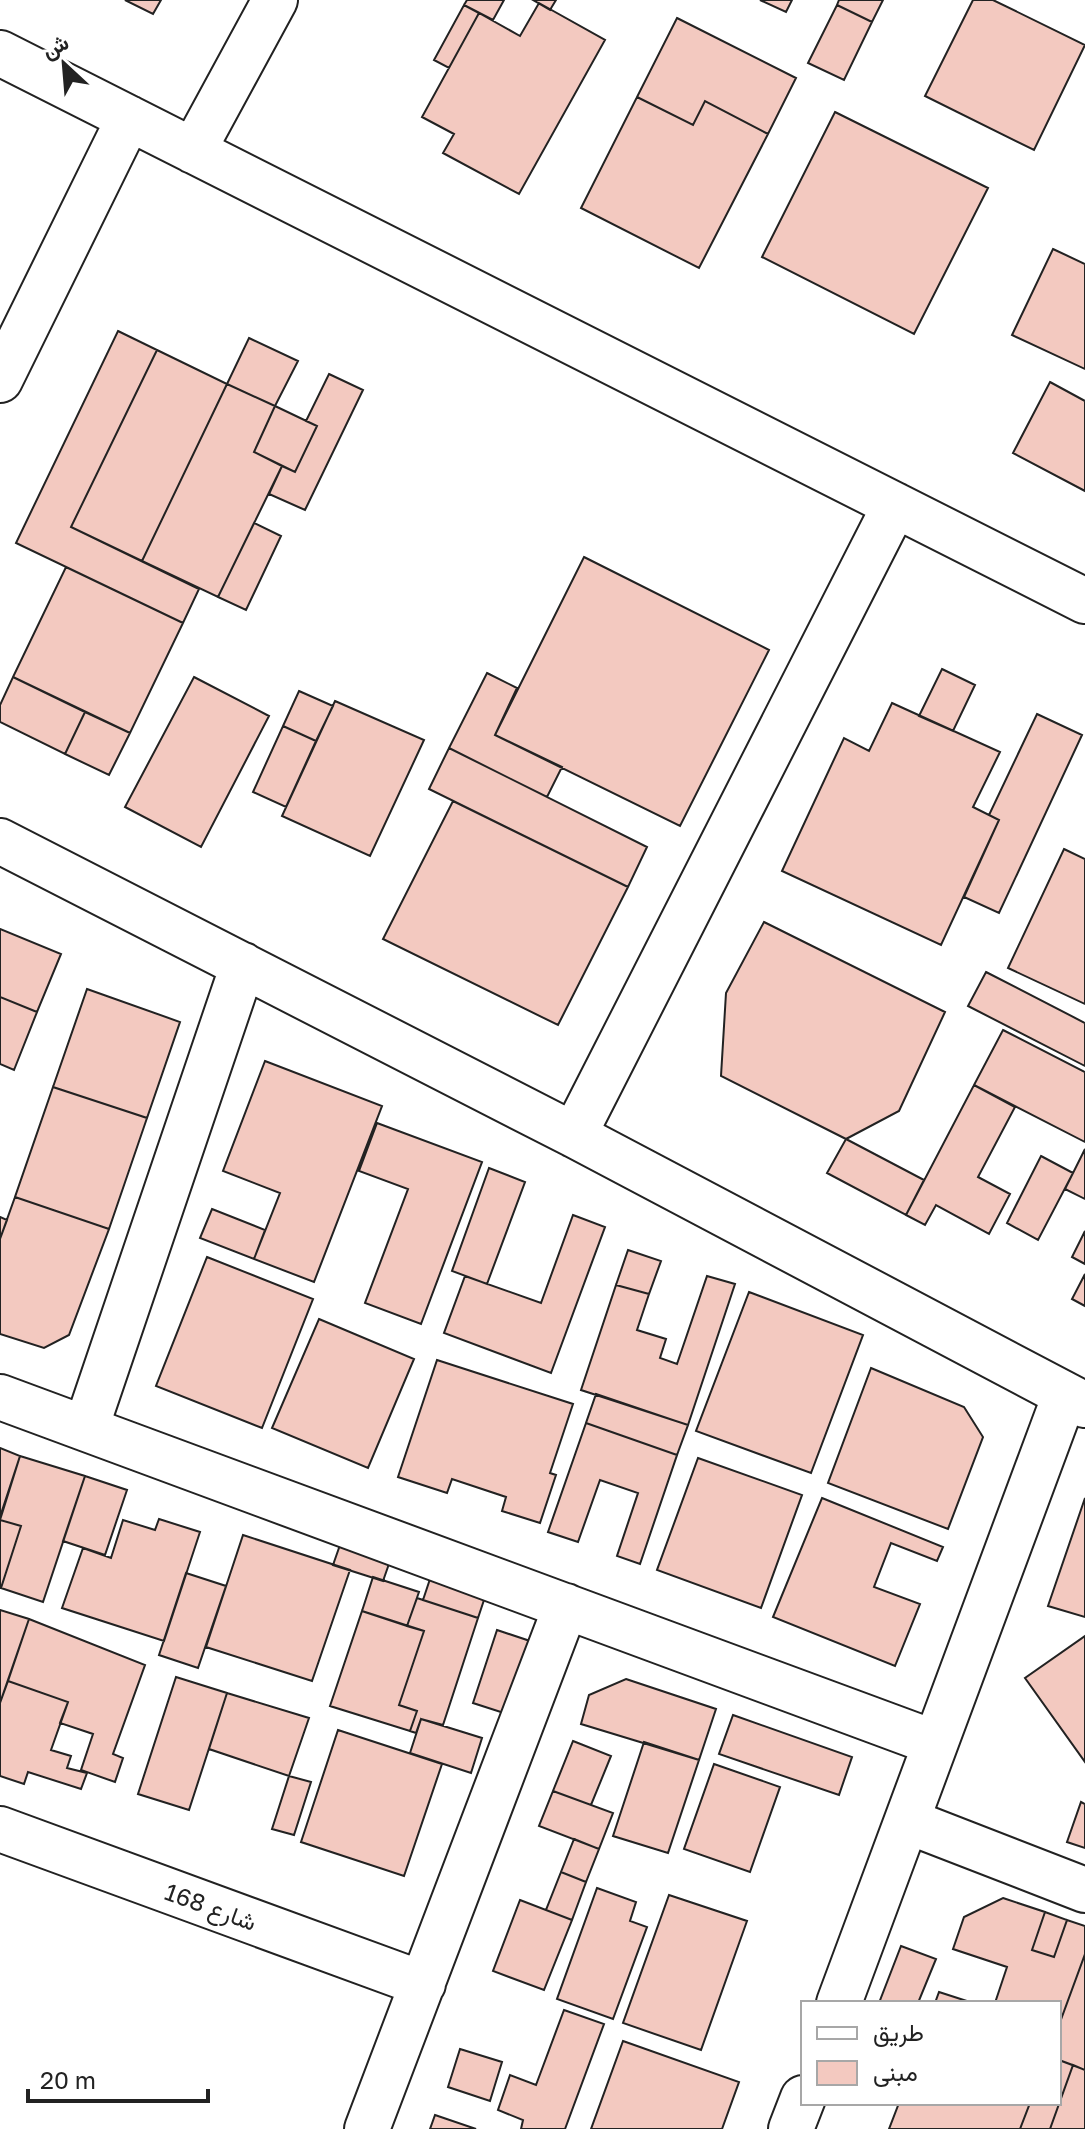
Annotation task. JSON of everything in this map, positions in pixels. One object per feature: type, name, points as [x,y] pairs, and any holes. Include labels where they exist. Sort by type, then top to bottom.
[{"type":"street","points":[[193,151],[275,0]]},
{"type":"street","points":[[0,53],[1085,601]]},
{"type":"street","points":[[0,380],[129,118]]},
{"type":"street","points":[[574,1135],[895,505]]},
{"type":"street","points":[[0,841],[574,1135],[1075,1400],[935,1743],[840,2001]]},
{"type":"street","points":[[86,1428],[243,965]]},
{"type":"street","points":[[0,1397],[935,1743]]},
{"type":"street","points":[[367,2129],[566,1606]]},
{"type":"street","points":[[907,1821],[1085,1890]]},
{"type":"street","name":"شارع 168","points":[[0,1829],[423,1984]]},
{"type":"street","points":[[791,2129],[801,2103]]},
{"type":"building","points":[[125,0],[161,0],[153,14]]},
{"type":"building","points":[[467,0],[504,0],[493,20],[464,5]]},
{"type":"building","points":[[533,0],[556,0],[550,10]]},
{"type":"building","points":[[760,0],[792,0],[786,12]]},
{"type":"building","points":[[839,0],[883,0],[872,22],[837,5]]},
{"type":"building","points":[[973,0],[993,0],[1085,45],[1034,150],[925,96]]},
{"type":"building","points":[[539,3],[605,40],[519,194],[443,153],[454,134],[422,117],[479,13],[520,36]]},
{"type":"building","points":[[464,5],[479,13],[449,68],[434,60]]},
{"type":"building","points":[[837,5],[872,22],[844,80],[808,63]]},
{"type":"building","points":[[677,18],[796,78],[768,134],[705,101],[693,125],[637,97]]},
{"type":"building","points":[[637,97],[693,125],[705,101],[768,134],[699,268],[581,208]]},
{"type":"building","points":[[835,112],[988,188],[914,334],[762,257]]},
{"type":"building","points":[[1053,249],[1085,264],[1085,369],[1012,335]]},
{"type":"building","points":[[118,331],[157,350],[71,527],[199,589],[183,623],[16,543]]},
{"type":"building","points":[[249,338],[298,361],[275,406],[227,384]]},
{"type":"building","points":[[157,350],[227,384],[142,561],[71,527]]},
{"type":"building","points":[[329,374],[363,390],[305,510],[269,494],[282,466],[295,472],[317,426],[306,421]]},
{"type":"building","points":[[1050,382],[1085,401],[1085,491],[1013,453]]},
{"type":"building","points":[[227,384],[275,406],[254,452],[282,466],[218,597],[142,561]]},
{"type":"building","points":[[275,406],[317,426],[295,472],[254,452]]},
{"type":"building","points":[[254,523],[281,536],[246,610],[218,597]]},
{"type":"building","points":[[584,557],[769,650],[680,826],[495,735]]},
{"type":"building","points":[[66,567],[183,623],[130,733],[13,677]]},
{"type":"building","points":[[942,669],[975,685],[953,731],[919,716]]},
{"type":"building","points":[[487,673],[517,688],[495,735],[562,767],[547,797],[449,748]]},
{"type":"building","points":[[13,677],[85,712],[65,754],[0,722],[0,705]]},
{"type":"building","points":[[194,677],[269,716],[201,847],[125,807]]},
{"type":"building","points":[[299,691],[333,706],[316,741],[283,726]]},
{"type":"building","points":[[335,701],[424,740],[370,856],[282,816]]},
{"type":"building","points":[[892,703],[1000,752],[973,807],[999,820],[941,945],[782,871],[844,738],[869,751]]},
{"type":"building","points":[[85,712],[130,733],[109,775],[65,754]]},
{"type":"building","points":[[1037,714],[1082,735],[999,913],[964,897],[999,820],[989,815]]},
{"type":"building","points":[[283,726],[316,741],[286,807],[253,792]]},
{"type":"building","points":[[449,748],[647,847],[628,887],[429,789]]},
{"type":"building","points":[[453,801],[628,887],[558,1025],[383,939]]},
{"type":"building","points":[[1064,849],[1085,859],[1085,1004],[1008,968]]},
{"type":"building","points":[[764,922],[945,1012],[899,1111],[846,1139],[721,1076],[726,993]]},
{"type":"building","points":[[0,929],[61,954],[37,1012],[0,997]]},
{"type":"building","points":[[986,972],[1085,1023],[1085,1066],[968,1006]]},
{"type":"building","points":[[87,989],[180,1022],[147,1118],[53,1087]]},
{"type":"building","points":[[0,997],[37,1012],[14,1070],[0,1064]]},
{"type":"building","points":[[1003,1030],[1085,1072],[1085,1142],[974,1085]]},
{"type":"building","points":[[265,1061],[382,1106],[314,1282],[254,1259],[280,1193],[223,1171]]},
{"type":"building","points":[[974,1085],[1015,1107],[978,1177],[1010,1194],[989,1234],[936,1205],[925,1225],[906,1215]]},
{"type":"building","points":[[53,1087],[147,1118],[109,1229],[15,1197]]},
{"type":"building","points":[[377,1123],[482,1162],[421,1324],[365,1303],[408,1189],[359,1171]]},
{"type":"building","points":[[846,1139],[924,1180],[906,1215],[827,1173]]},
{"type":"building","points":[[1085,1149],[1085,1199],[1065,1189]]},
{"type":"building","points":[[1041,1156],[1073,1173],[1038,1240],[1007,1223]]},
{"type":"building","points":[[489,1168],[525,1182],[487,1284],[452,1271]]},
{"type":"building","points":[[15,1197],[109,1229],[69,1335],[44,1348],[0,1334],[0,1239]]},
{"type":"building","points":[[212,1209],[265,1230],[254,1259],[200,1238]]},
{"type":"building","points":[[573,1215],[605,1227],[551,1373],[444,1333],[465,1276],[541,1303]]},
{"type":"building","points":[[0,1217],[7,1220],[0,1239]]},
{"type":"building","points":[[1085,1231],[1085,1264],[1072,1257]]},
{"type":"building","points":[[628,1250],[661,1261],[649,1294],[616,1285]]},
{"type":"building","points":[[207,1257],[313,1299],[262,1428],[156,1386]]},
{"type":"building","points":[[1085,1274],[1085,1306],[1072,1299]]},
{"type":"building","points":[[707,1276],[735,1284],[688,1425],[581,1390],[616,1285],[649,1294],[637,1330],[666,1339],[660,1358],[677,1364]]},
{"type":"building","points":[[749,1292],[863,1335],[811,1473],[696,1431]]},
{"type":"building","points":[[319,1319],[414,1359],[368,1468],[272,1428]]},
{"type":"building","points":[[437,1360],[573,1404],[550,1473],[556,1475],[540,1523],[502,1511],[506,1497],[452,1479],[447,1493],[398,1477]]},
{"type":"building","points":[[871,1368],[964,1407],[983,1437],[948,1529],[828,1483]]},
{"type":"building","points":[[596,1394],[688,1425],[677,1455],[586,1423]]},
{"type":"building","points":[[586,1423],[677,1455],[640,1564],[617,1556],[638,1493],[600,1480],[578,1542],[548,1532]]},
{"type":"building","points":[[0,1448],[20,1456],[0,1517]]},
{"type":"building","points":[[20,1456],[85,1476],[43,1602],[1,1588],[21,1526],[0,1520]]},
{"type":"building","points":[[698,1458],[802,1495],[761,1608],[657,1570]]},
{"type":"building","points":[[85,1476],[127,1490],[105,1555],[63,1541]]},
{"type":"building","points":[[822,1498],[943,1547],[937,1561],[891,1543],[874,1587],[920,1604],[895,1666],[773,1617]]},
{"type":"building","points":[[1085,1498],[1085,1617],[1048,1606]]},
{"type":"building","points":[[159,1519],[200,1532],[164,1641],[62,1608],[83,1548],[111,1558],[123,1520],[155,1530]]},
{"type":"building","points":[[0,1520],[21,1526],[1,1588],[0,1588]]},
{"type":"building","points":[[243,1535],[350,1570],[312,1681],[206,1647]]},
{"type":"building","points":[[340,1545],[390,1561],[383,1581],[333,1565]]},
{"type":"building","points":[[186,1573],[226,1586],[198,1668],[159,1655]]},
{"type":"building","points":[[431,1576],[486,1594],[478,1618],[423,1600]]},
{"type":"building","points":[[373,1577],[419,1592],[407,1626],[362,1611]]},
{"type":"building","points":[[417,1598],[478,1618],[443,1725],[421,1719],[416,1733],[410,1731],[417,1711],[399,1705],[424,1631],[407,1626]]},
{"type":"building","points":[[0,1610],[29,1619],[0,1703]]},
{"type":"building","points":[[362,1611],[424,1631],[399,1705],[417,1711],[410,1731],[330,1706]]},
{"type":"building","points":[[29,1619],[145,1665],[113,1754],[123,1758],[115,1782],[81,1770],[93,1734],[60,1723],[68,1702],[8,1681]]},
{"type":"building","points":[[497,1630],[530,1641],[507,1714],[473,1703]]},
{"type":"building","points":[[1085,1636],[1085,1762],[1025,1678]]},
{"type":"building","points":[[176,1677],[227,1693],[189,1810],[138,1794]]},
{"type":"building","points":[[626,1679],[716,1709],[699,1760],[581,1724],[589,1695]]},
{"type":"building","points":[[8,1681],[68,1702],[51,1750],[71,1756],[67,1768],[87,1773],[81,1789],[28,1772],[24,1784],[0,1776],[0,1703]]},
{"type":"building","points":[[227,1693],[309,1718],[289,1776],[209,1749]]},
{"type":"building","points":[[733,1715],[852,1757],[839,1795],[719,1754]]},
{"type":"building","points":[[421,1719],[482,1738],[471,1773],[410,1753]]},
{"type":"building","points":[[338,1730],[442,1764],[404,1876],[301,1842]]},
{"type":"building","points":[[573,1741],[611,1756],[591,1805],[553,1791]]},
{"type":"building","points":[[644,1742],[699,1760],[668,1853],[613,1836]]},
{"type":"building","points":[[714,1764],[780,1787],[750,1872],[684,1849]]},
{"type":"building","points":[[289,1776],[311,1782],[294,1835],[272,1829]]},
{"type":"building","points":[[553,1791],[613,1813],[599,1849],[539,1826]]},
{"type":"building","points":[[1081,1802],[1085,1804],[1085,1848],[1067,1842]]},
{"type":"building","points":[[574,1839],[599,1849],[586,1882],[561,1872]]},
{"type":"building","points":[[561,1872],[586,1882],[572,1920],[546,1910]]},
{"type":"building","points":[[597,1888],[636,1902],[630,1921],[647,1927],[613,2019],[557,1999]]},
{"type":"building","points":[[669,1895],[747,1921],[701,2050],[623,2023]]},
{"type":"building","points":[[1003,1898],[1045,1912],[1032,1950],[1054,1957],[1067,1920],[1085,1926],[1085,1954],[1061,2020],[1061,2001],[996,2001],[1007,1967],[953,1949],[964,1917]]},
{"type":"building","points":[[520,1900],[572,1920],[544,1990],[493,1971]]},
{"type":"building","points":[[1045,1912],[1067,1920],[1054,1957],[1032,1950]]},
{"type":"building","points":[[901,1946],[936,1959],[919,2001],[880,2001]]},
{"type":"building","points":[[1085,1954],[1085,2070],[1061,2061],[1061,2020]]},
{"type":"building","points":[[939,1992],[967,2001],[936,2001]]},
{"type":"building","points":[[564,2010],[604,2024],[565,2129],[521,2129],[523,2120],[498,2110],[510,2075],[536,2085]]},
{"type":"building","points":[[623,2041],[739,2082],[722,2129],[591,2129]]},
{"type":"building","points":[[460,2049],[502,2062],[490,2101],[448,2087]]},
{"type":"building","points":[[1061,2061],[1073,2065],[1061,2098]]},
{"type":"building","points":[[1073,2065],[1085,2070],[1085,2129],[1050,2129]]},
{"type":"building","points":[[898,2105],[1029,2105],[1020,2129],[889,2129]]},
{"type":"building","points":[[1029,2105],[1059,2105],[1050,2129],[1020,2129]]},
{"type":"building","points":[[435,2115],[476,2129],[430,2129]]}]
